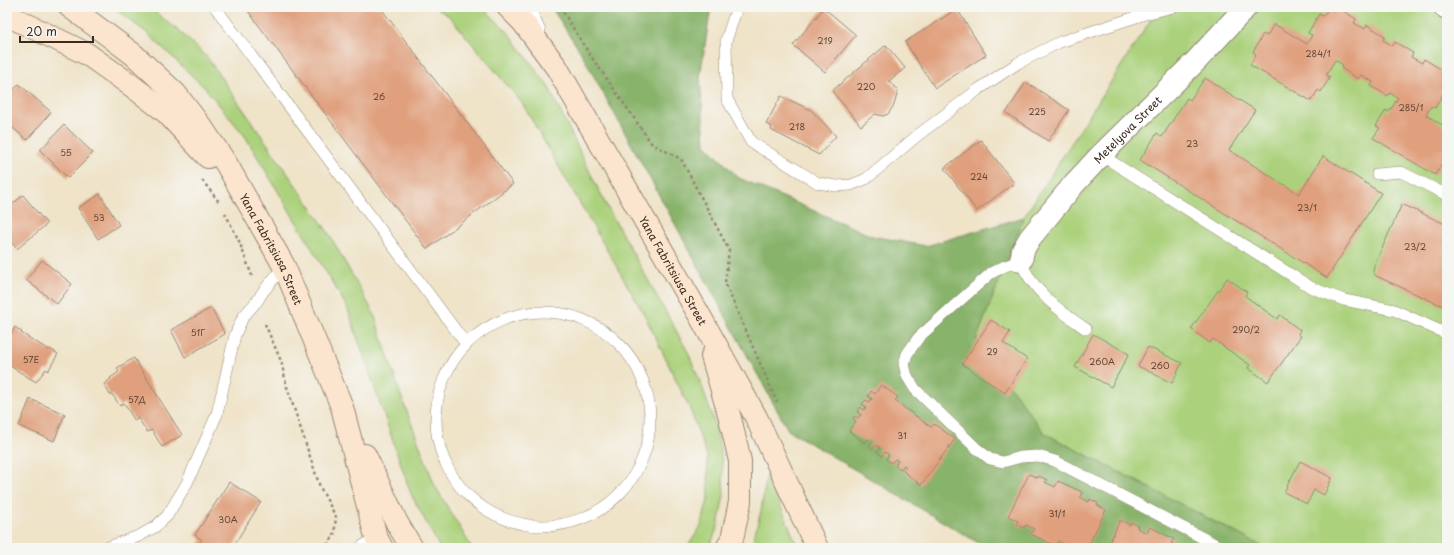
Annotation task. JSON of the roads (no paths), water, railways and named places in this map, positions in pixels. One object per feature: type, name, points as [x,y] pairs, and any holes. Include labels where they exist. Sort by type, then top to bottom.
[{"type":"main road","name":"Yana Fabritsiusa Street","points":[[70,7],[133,54],[175,92],[227,165],[251,207],[284,266],[342,406],[373,544]]},
{"type":"main road","name":"Yana Fabritsiusa Street","points":[[508,7],[523,22],[557,68],[701,318],[756,417],[816,548]]},
{"type":"main road","points":[[7,15],[87,54],[166,112],[251,207]]},
{"type":"main road","points":[[701,318],[730,418],[740,461],[740,502],[732,539],[728,548]]},
{"type":"main road","points":[[342,406],[397,522],[412,548]]},
{"type":"street","name":"Metelyova Street","points":[[1021,261],[1023,250],[1030,238],[1074,184],[1101,155],[1196,61],[1246,7]]},
{"type":"lane","points":[[215,7],[466,344]]},
{"type":"lane","points":[[529,7],[557,68]]},
{"type":"lane","points":[[737,7],[726,41],[727,99],[751,142],[818,183],[836,186],[851,185],[866,179],[918,135],[979,89],[1018,63],[1060,42],[1145,14],[1173,7]]},
{"type":"lane","points":[[1101,155],[1312,288],[1344,300],[1394,310],[1447,334]]},
{"type":"lane","points":[[1378,174],[1401,172],[1447,195]]},
{"type":"lane","points":[[1086,329],[1066,316],[1052,304],[1029,277],[1021,261],[1005,266],[991,273],[918,337],[907,354],[904,364],[907,376],[915,389],[976,448],[990,459],[1003,462],[1021,457],[1038,456],[1055,461],[1222,548]]},
{"type":"lane","points":[[106,548],[139,536],[155,527],[167,516],[187,483],[216,414],[235,335],[242,317],[258,300],[284,266]]},
{"type":"lane","points":[[541,311],[562,313],[582,319],[601,328],[618,341],[632,357],[642,376],[648,396],[651,417],[649,438],[643,458],[633,477],[620,494],[604,507],[586,518],[566,524],[545,527],[524,525],[504,519],[485,509],[468,496],[455,480],[445,462],[438,442],[436,421],[438,400],[443,379],[452,360],[466,344],[482,330],[500,320],[520,314],[541,311]]}]
